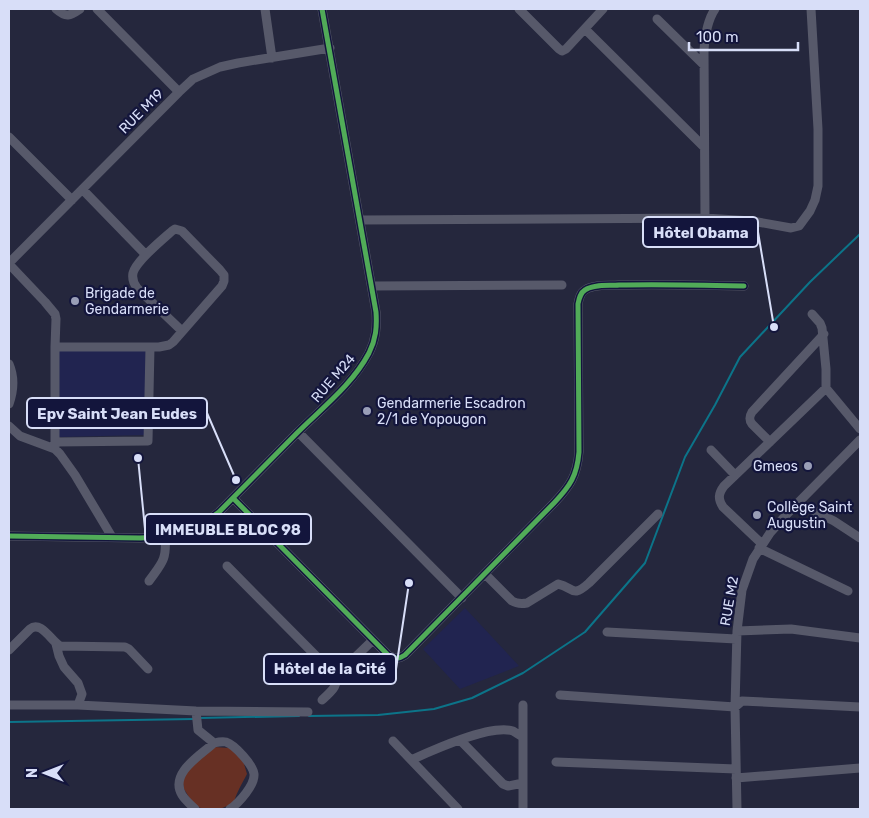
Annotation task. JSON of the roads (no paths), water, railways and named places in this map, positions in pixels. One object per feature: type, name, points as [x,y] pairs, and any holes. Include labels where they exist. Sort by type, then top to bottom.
[{"type":"street","points":[[56,9],[61,14],[66,15],[71,15],[80,9]]},
{"type":"street","points":[[97,9],[179,92]]},
{"type":"street","points":[[265,9],[272,58]]},
{"type":"street","name":"RUE M24","points":[[9,536],[140,538],[177,534],[192,529],[219,512],[345,386],[369,354],[377,328],[376,312],[322,9]]},
{"type":"street","points":[[519,9],[562,51],[603,9]]},
{"type":"street","points":[[705,218],[705,36],[708,22],[716,9]]},
{"type":"street","points":[[361,220],[705,218],[752,221],[791,228],[799,226],[810,211],[818,186],[818,130],[811,9]]},
{"type":"street","points":[[657,19],[704,65]]},
{"type":"street","points":[[585,29],[704,147]]},
{"type":"street","name":"RUE M19","points":[[9,264],[193,79],[220,67],[330,48]]},
{"type":"street","points":[[9,137],[72,200]]},
{"type":"street","points":[[82,190],[146,255]]},
{"type":"street","points":[[55,346],[169,345],[182,331],[222,286],[224,281],[224,275],[220,270],[179,230],[172,231],[146,255],[135,268],[133,274],[137,288],[182,331]]},
{"type":"street","points":[[9,264],[55,314],[55,446],[75,475],[112,537]]},
{"type":"street","points":[[233,498],[389,656],[395,659],[405,656],[554,504],[566,490],[575,475],[579,452],[578,304],[584,290],[600,286],[657,284],[744,286]]},
{"type":"street","points":[[372,286],[562,285]]},
{"type":"street","points":[[812,314],[820,323],[824,334],[826,388],[860,429]]},
{"type":"street","points":[[770,442],[750,421],[752,412],[824,334]]},
{"type":"street","points":[[9,426],[20,436],[55,446],[148,441],[150,346]]},
{"type":"street","points":[[9,364],[14,388],[9,404]]},
{"type":"street","points":[[826,388],[735,475],[720,491],[719,496],[720,503],[761,546],[848,591]]},
{"type":"street","points":[[298,432],[462,598]]},
{"type":"street","name":"RUE M2","points":[[737,809],[736,635],[742,590],[753,560],[780,521],[860,440]]},
{"type":"street","points":[[711,450],[735,475]]},
{"type":"street","points":[[798,503],[834,521],[860,538]]},
{"type":"street","points":[[485,574],[516,604],[527,603],[558,584],[562,584],[574,591],[579,590],[589,583],[658,514]]},
{"type":"street","points":[[148,581],[163,562],[165,556],[165,536]]},
{"type":"street","points":[[227,566],[332,670],[344,668],[373,640]]},
{"type":"street","points":[[9,650],[34,626],[38,626],[60,646],[125,647],[148,669]]},
{"type":"street","points":[[607,632],[736,635],[791,629],[860,638]]},
{"type":"street","points":[[56,644],[64,667],[78,683],[82,694],[78,706]]},
{"type":"street","points":[[322,700],[333,690],[337,683],[338,670]]},
{"type":"street","points":[[560,695],[735,707],[742,701],[860,707]]},
{"type":"street","points":[[523,704],[523,809]]},
{"type":"street","points":[[9,705],[78,706],[196,716],[308,712]]},
{"type":"street","points":[[196,716],[198,730],[214,743]]},
{"type":"street","points":[[411,760],[440,747],[496,730],[514,732],[523,738]]},
{"type":"street","points":[[460,740],[503,784],[508,786],[523,783]]},
{"type":"street","points":[[392,741],[458,809]]},
{"type":"street","points":[[195,809],[182,795],[180,790],[181,774],[185,768],[214,743],[220,742],[230,744],[247,760],[252,767],[254,775],[252,783],[236,808]]},
{"type":"street","points":[[556,762],[736,774],[860,768]]},
{"type":"waterway","points":[[309,716],[378,715],[434,709],[472,698],[523,673],[585,632],[645,563],[685,457],[740,357],[810,282],[860,234]]},
{"type":"waterway","points":[[199,718],[299,716]]},
{"type":"waterway","points":[[9,722],[194,719]]},
{"type":"place","name":"Brigade de Gendarmerie","points":[[75,301]]},
{"type":"place","name":"Hôtel Obama","points":[[774,327]]},
{"type":"place","name":"Gendarmerie Escadron 2/1 de Yopougon","points":[[367,411]]},
{"type":"place","name":"IMMEUBLE BLOC 98","points":[[138,458]]},
{"type":"place","name":"Gmeos","points":[[808,466]]},
{"type":"place","name":"Epv Saint Jean Eudes","points":[[236,480]]},
{"type":"place","name":"Collège Saint Augustin","points":[[757,515]]},
{"type":"place","name":"Hôtel de la Cité","points":[[409,583]]}]
